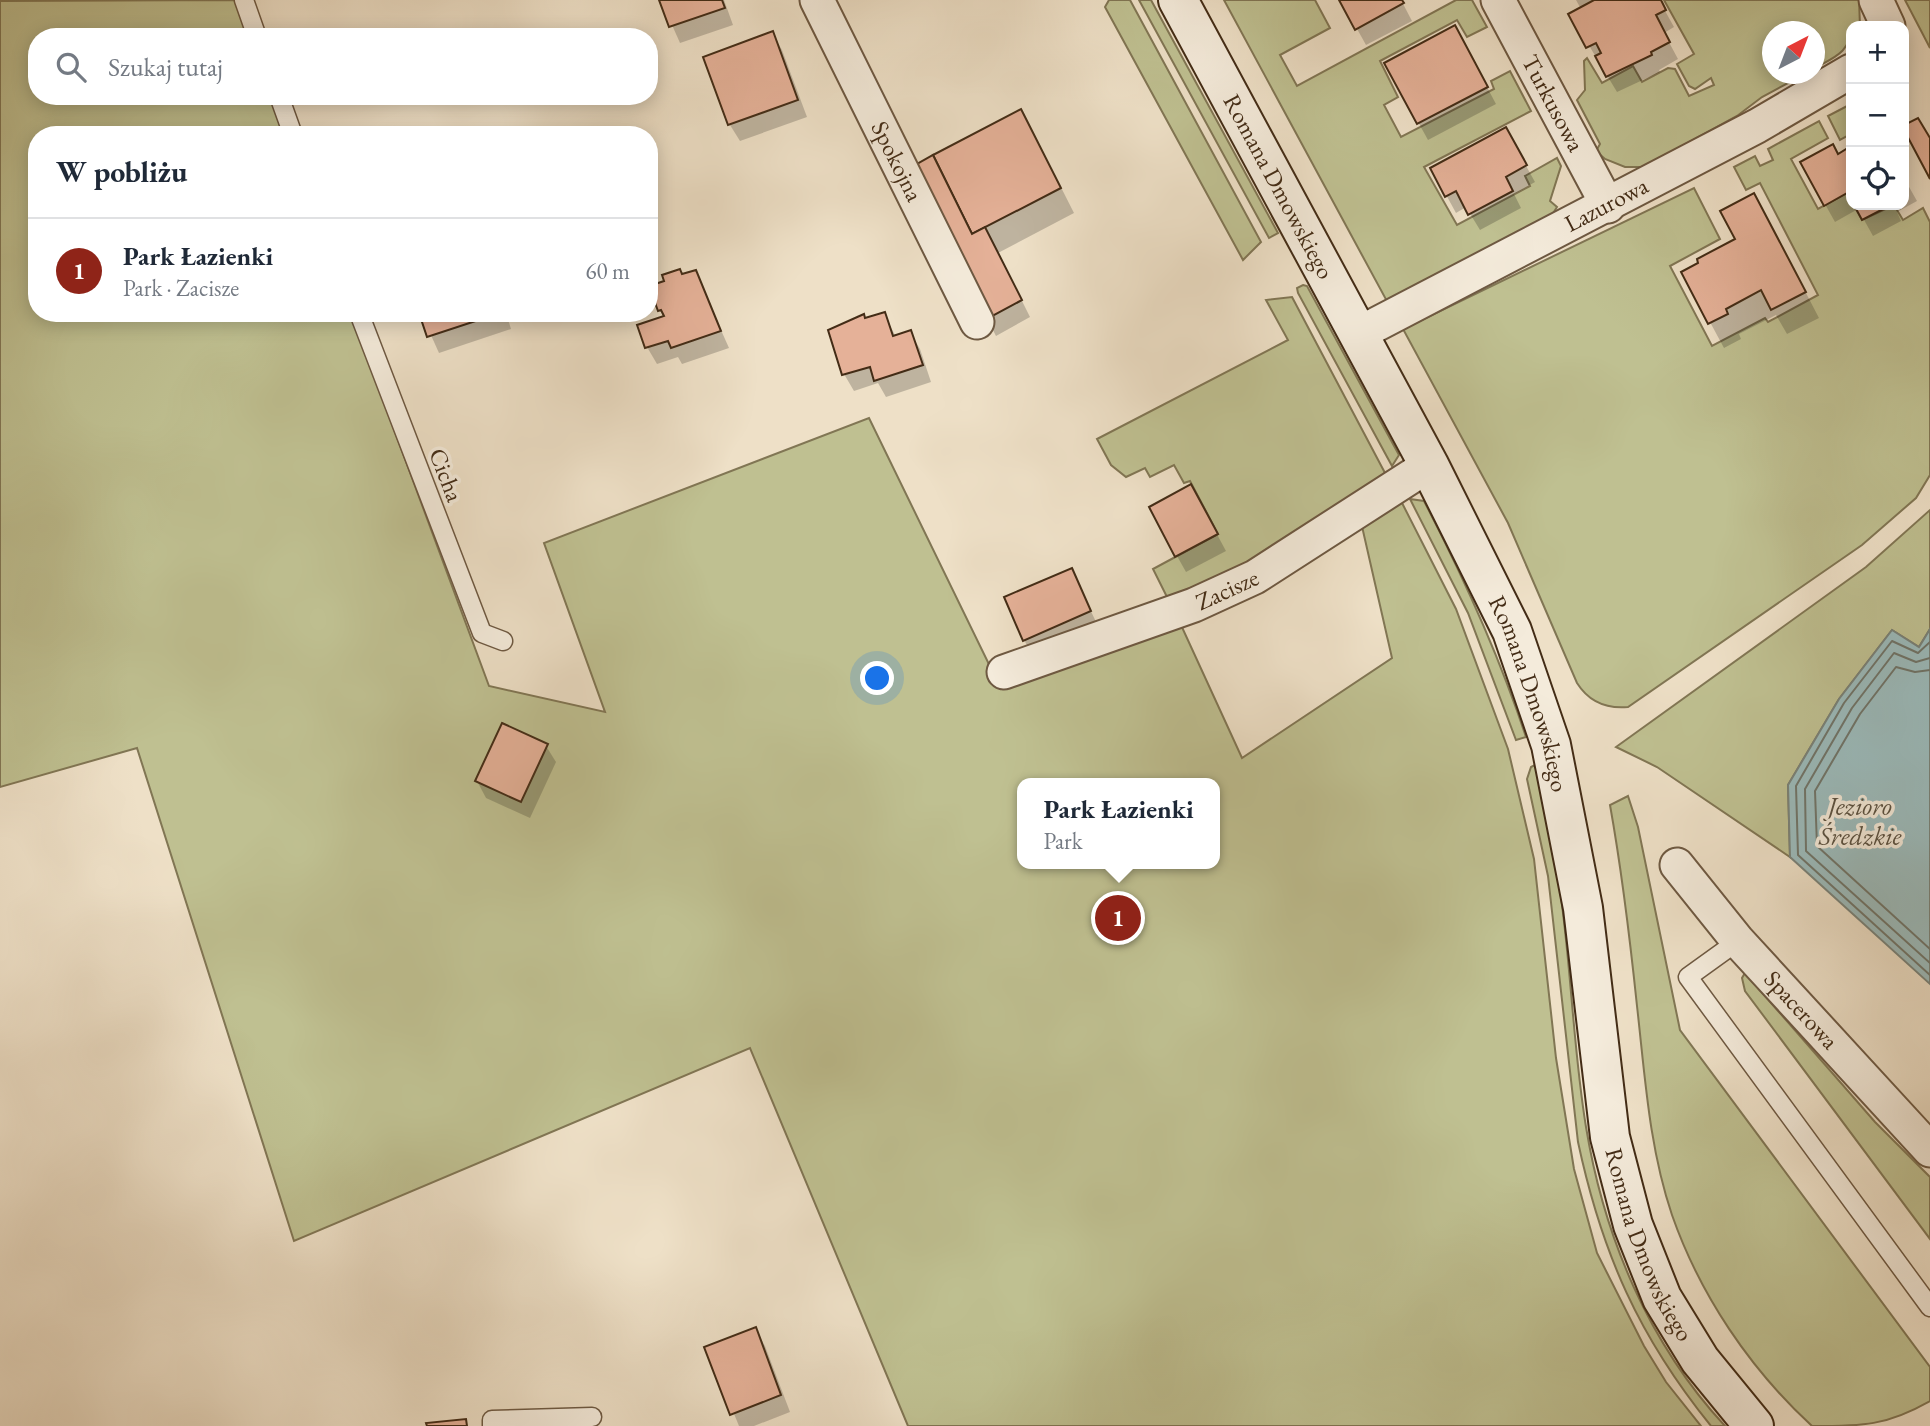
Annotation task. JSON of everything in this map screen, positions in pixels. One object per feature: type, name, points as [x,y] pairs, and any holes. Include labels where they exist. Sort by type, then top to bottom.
[{"type":"street","name":"Spokojna","points":[[817,0],[977,322]]},
{"type":"street","name":"Romana Dmowskiego","points":[[1178,0],[1429,465],[1512,631],[1551,745],[1583,908],[1609,1137],[1633,1225],[1662,1298],[1700,1360],[1754,1426]]},
{"type":"street","name":"Turkusowa","points":[[1498,0],[1608,206]]},
{"type":"street","points":[[1877,0],[1886,21]]},
{"type":"street","name":"Lazurowa","points":[[1358,334],[1608,206],[1757,126],[1846,74]]},
{"type":"street","name":"Zacisze","points":[[1004,672],[1194,605],[1255,577],[1429,465]]},
{"type":"street","name":"Spacerowa","points":[[1677,865],[1738,941],[1930,1150]]},
{"type":"lane","points":[[244,0],[254,28]]},
{"type":"lane","points":[[282,105],[290,126]]},
{"type":"lane","name":"Cicha","points":[[362,322],[482,634],[503,641]]},
{"type":"lane","points":[[1738,941],[1688,977],[1930,1307]]},
{"type":"lane","points":[[492,1426],[492,1420],[593,1417]]},
{"type":"green space","points":[[235,0],[245,28],[28,28],[28,105],[273,105],[282,126],[28,126],[28,322],[354,322],[489,686],[605,712],[544,543],[869,418],[1001,689],[1181,625],[1242,758],[1392,658],[1361,522],[1400,499],[1456,609],[1508,749],[1534,859],[1556,1058],[1574,1169],[1597,1253],[1644,1346],[1666,1382],[1701,1426],[908,1426],[750,1048],[294,1241],[137,748],[0,787],[0,1]]},
{"type":"green space","points":[[1109,0],[1130,0],[1261,242],[1243,260],[1105,7]]},
{"type":"green space","points":[[1139,0],[1151,0],[1278,233],[1269,238]]},
{"type":"green space","points":[[1224,0],[1315,0],[1330,28],[1280,55],[1297,86],[1456,0],[1472,0],[1487,27],[1467,37],[1457,20],[1380,61],[1398,97],[1384,105],[1401,137],[1494,89],[1491,81],[1510,71],[1531,111],[1424,167],[1457,225],[1530,186],[1525,176],[1557,158],[1561,166],[1550,201],[1557,207],[1552,215],[1389,305]]},
{"type":"green space","points":[[1664,0],[1859,0],[1860,21],[1846,21],[1845,48],[1825,62],[1825,21],[1762,21],[1762,84],[1786,84],[1762,97],[1737,116],[1644,167],[1625,167],[1605,159],[1596,151],[1600,144],[1577,100],[1585,90],[1584,61],[1587,58],[1602,83],[1633,66],[1642,82],[1668,68],[1675,69],[1689,96],[1714,85],[1711,78],[1695,89],[1689,86],[1677,64],[1694,54]]},
{"type":"green space","points":[[1905,0],[1930,0],[1930,48]]},
{"type":"green space","points":[[1846,107],[1846,137],[1840,140],[1828,116]]},
{"type":"green space","points":[[1819,121],[1828,138],[1791,159],[1818,209],[1846,194],[1846,210],[1856,210],[1862,220],[1883,210],[1897,210],[1903,220],[1923,208],[1930,222],[1930,475],[1916,498],[1862,545],[1628,707],[1612,707],[1587,695],[1577,683],[1508,523],[1403,329],[1694,188],[1720,239],[1670,266],[1712,346],[1765,318],[1768,322],[1818,295],[1760,183],[1746,190],[1734,167],[1755,156],[1760,166],[1773,160],[1768,149]]},
{"type":"green space","points":[[1307,286],[1399,455],[1392,466],[1298,293],[1297,288]]},
{"type":"green space","points":[[1292,297],[1385,473],[1251,565],[1167,597],[1153,569],[1218,534],[1190,481],[1184,483],[1174,465],[1150,477],[1145,468],[1126,477],[1111,465],[1097,439],[1288,340],[1266,300]]},
{"type":"green space","points":[[1410,499],[1424,501],[1453,559],[1480,617],[1526,737],[1516,740],[1468,613]]},
{"type":"green space","points":[[1930,510],[1930,629],[1919,647],[1892,630],[1839,699],[1788,785],[1790,857],[1657,767],[1616,747],[1866,567]]},
{"type":"green space","points":[[1535,765],[1553,843],[1562,901],[1586,1127],[1605,1209],[1618,1248],[1652,1324],[1698,1394],[1725,1426],[1711,1426],[1663,1360],[1644,1327],[1612,1258],[1588,1183],[1578,1142],[1548,876],[1527,779],[1531,767]]},
{"type":"green space","points":[[1628,796],[1638,827],[1680,1030],[1930,1367],[1930,1401],[1914,1409],[1874,1423],[1812,1426],[1789,1404],[1748,1355],[1712,1302],[1697,1274],[1664,1189],[1649,1111],[1625,906],[1610,805]]},
{"type":"green space","points":[[1745,973],[1875,1122],[1930,1177],[1930,1239],[1745,991],[1742,978]]},
{"type":"water","name":"Jezioro Średzkie","points":[[1930,629],[1930,984],[1790,857],[1788,785],[1839,699],[1892,630],[1919,647]]},
{"type":"building","points":[[659,0],[722,0],[725,8],[669,27]]},
{"type":"building","points":[[1339,0],[1402,0],[1404,3],[1355,30]]},
{"type":"building","points":[[1594,0],[1661,0],[1666,10],[1656,15],[1670,42],[1651,52],[1652,55],[1606,77],[1595,56],[1601,53],[1596,43],[1586,48],[1568,14]]},
{"type":"building","points":[[1455,25],[1488,87],[1417,124],[1384,63]]},
{"type":"building","points":[[773,31],[798,100],[728,125],[703,57]]},
{"type":"building","points":[[1021,109],[1061,188],[972,234],[933,155]]},
{"type":"building","points":[[1918,118],[1930,138],[1930,179],[1909,139],[1909,122]]},
{"type":"building","points":[[1506,127],[1527,165],[1506,177],[1513,191],[1468,215],[1456,191],[1445,197],[1430,168]]},
{"type":"building","points":[[1833,144],[1838,154],[1846,149],[1846,194],[1824,206],[1800,162]]},
{"type":"building","points":[[933,155],[972,234],[985,227],[1022,300],[985,320],[910,168]]},
{"type":"building","points":[[1754,193],[1806,292],[1771,310],[1761,290],[1726,309],[1728,314],[1708,324],[1681,272],[1698,263],[1697,259],[1735,239],[1720,211]]},
{"type":"building","points":[[1857,210],[1881,210],[1862,220]]},
{"type":"building","points":[[680,269],[682,274],[696,270],[721,331],[671,348],[668,341],[645,348],[637,325],[658,322],[658,318],[664,316],[661,310],[658,311],[658,283],[664,281],[662,275]]},
{"type":"building","points":[[885,312],[893,336],[911,330],[923,365],[874,381],[870,367],[842,375],[828,330],[864,314],[865,318]]},
{"type":"building","points":[[422,322],[473,322],[427,337]]},
{"type":"building","points":[[1191,484],[1218,534],[1175,557],[1149,507]]},
{"type":"building","points":[[1072,568],[1091,611],[1023,641],[1004,597]]},
{"type":"building","points":[[502,723],[548,744],[521,802],[475,781]]},
{"type":"building","points":[[756,1327],[781,1395],[730,1415],[704,1347]]},
{"type":"building","points":[[466,1419],[467,1426],[427,1426],[426,1423]]},
{"type":"place","name":"Park Łazienki","points":[[1118,918]]}]
